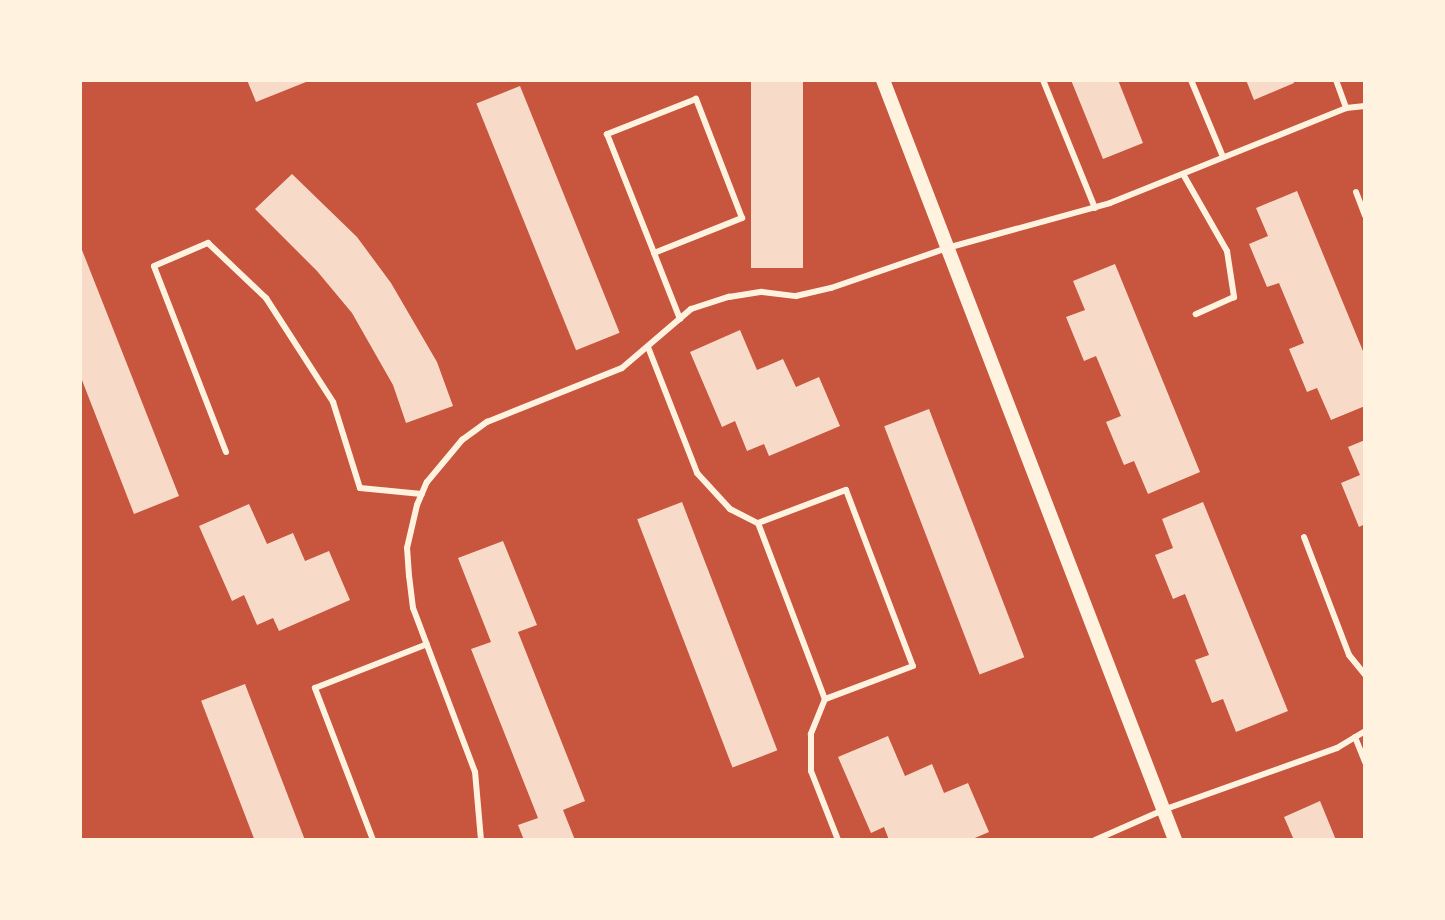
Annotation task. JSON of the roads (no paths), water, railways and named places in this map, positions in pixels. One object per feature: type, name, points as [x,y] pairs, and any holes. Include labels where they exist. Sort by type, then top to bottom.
[{"type":"street","points":[[883,80],[1175,840]]},
{"type":"lane","points":[[1043,80],[1095,208]]},
{"type":"lane","points":[[1191,80],[1223,157]]},
{"type":"lane","points":[[1336,80],[1346,108]]},
{"type":"lane","points":[[654,253],[742,218],[696,99],[607,134],[680,319]]},
{"type":"lane","points":[[481,840],[475,772],[413,608],[407,548],[422,494],[443,459],[462,440],[487,422],[622,368],[691,309],[729,297],[762,292],[796,296],[831,288],[947,248],[1095,208],[1346,108],[1365,106]]},
{"type":"lane","points":[[1183,174],[1227,251],[1234,297],[1196,314]]},
{"type":"lane","points":[[1356,192],[1365,215]]},
{"type":"lane","points":[[226,452],[154,266],[208,243],[266,298],[333,402],[360,488],[422,494]]},
{"type":"lane","points":[[648,347],[697,473],[730,509],[758,523],[825,699],[811,734],[811,771],[838,840]]},
{"type":"lane","points":[[758,523],[846,490],[852,504],[913,666],[825,699]]},
{"type":"lane","points":[[1304,537],[1349,655],[1365,675]]},
{"type":"lane","points":[[373,840],[315,688],[427,644]]},
{"type":"lane","points":[[1095,840],[1163,810],[1337,748],[1365,731]]},
{"type":"lane","points":[[1355,737],[1365,762]]}]
